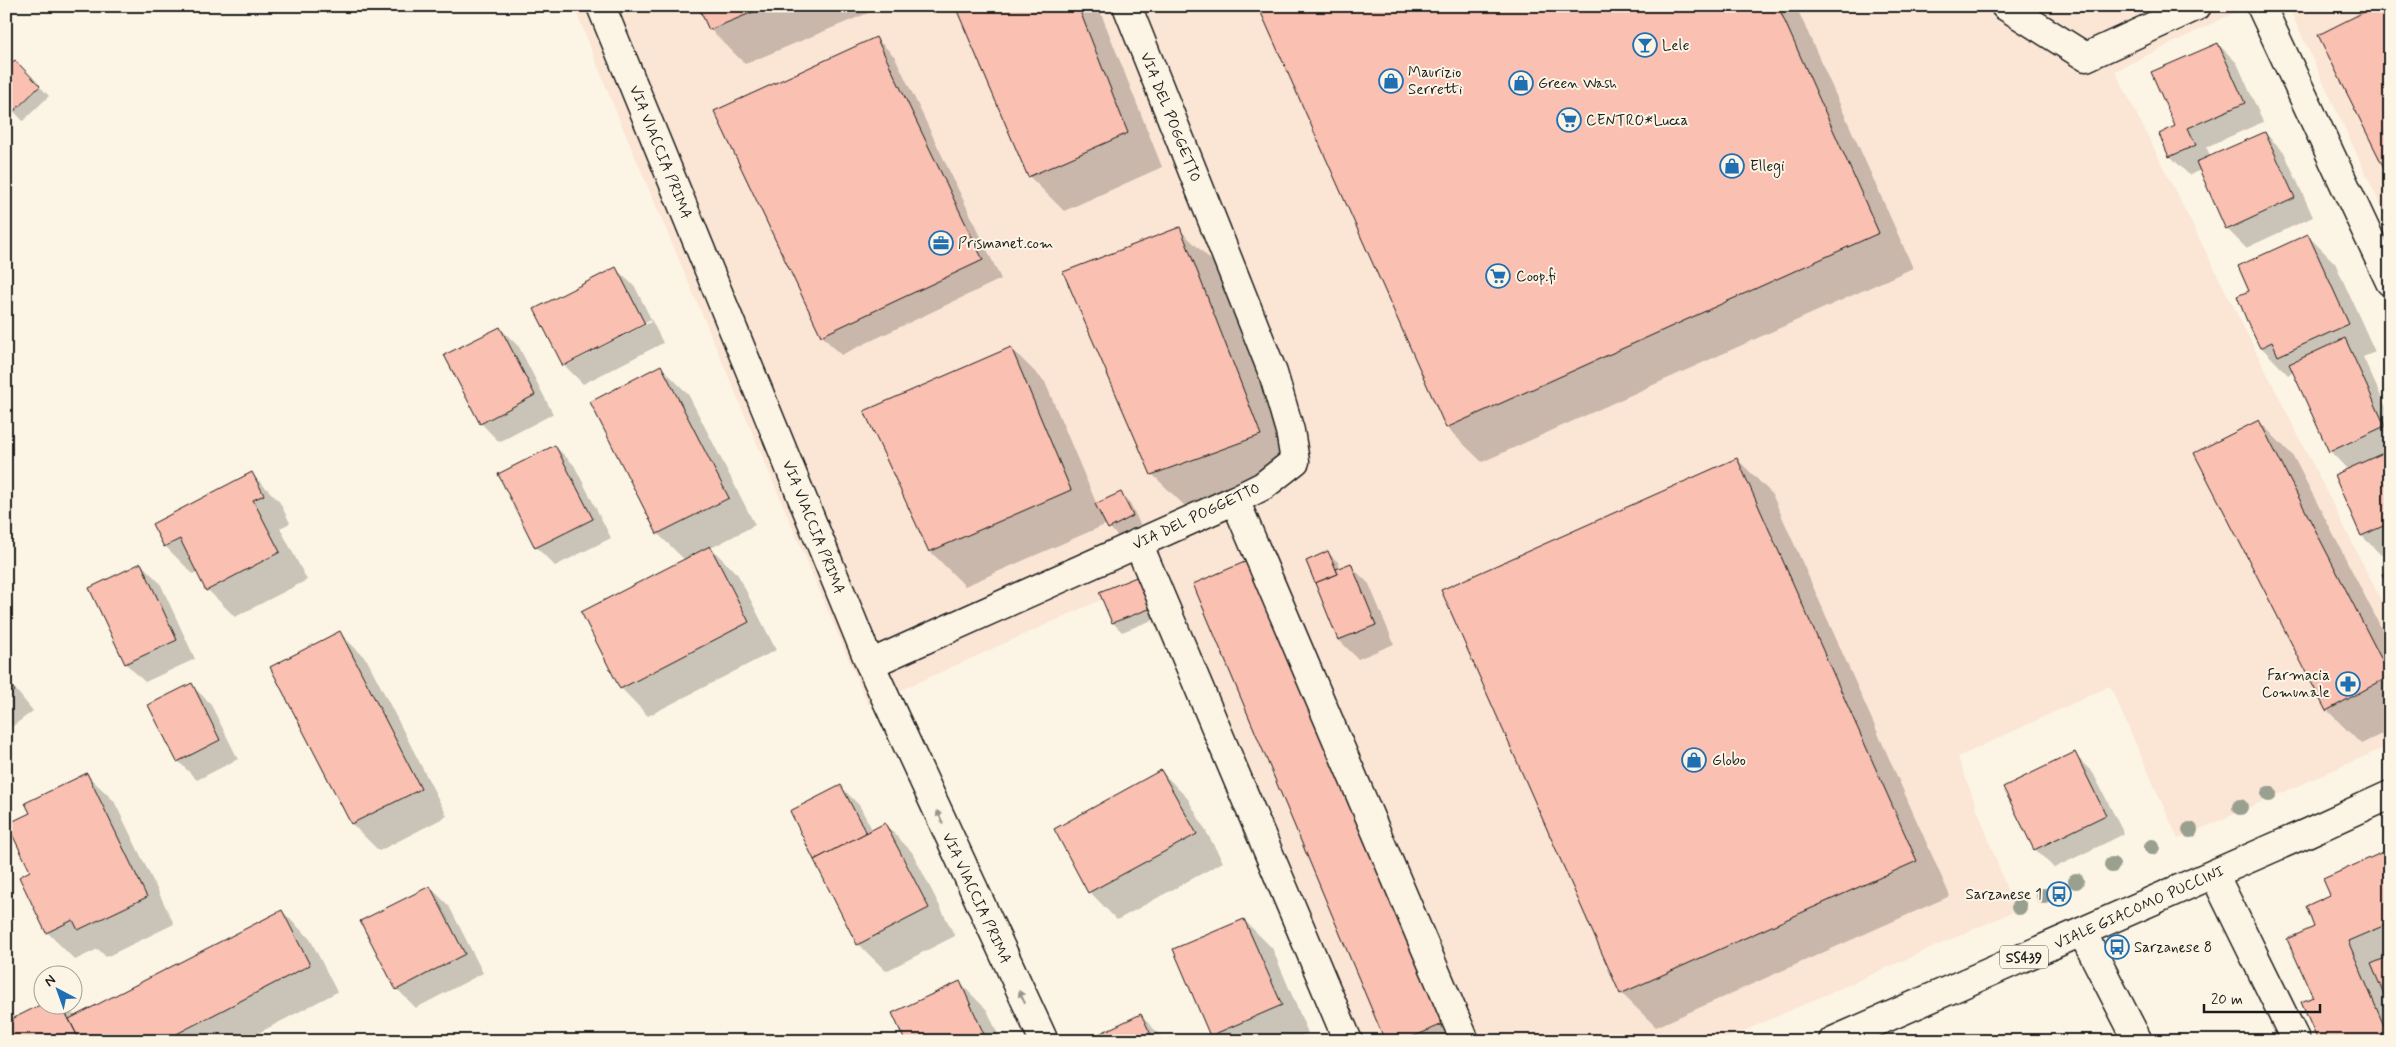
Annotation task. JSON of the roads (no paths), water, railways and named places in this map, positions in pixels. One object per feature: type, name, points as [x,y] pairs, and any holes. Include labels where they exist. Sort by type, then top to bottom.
[{"type":"street","name":"VIA VIACCIA PRIMA","points":[[601,6],[870,664],[1044,1041]]},
{"type":"street","name":"VIA DEL POGGETTO","points":[[870,664],[1235,500],[1263,486],[1295,461],[1290,431],[1273,373],[1127,6]]},
{"type":"street","points":[[2005,6],[2086,57],[2197,6]]},
{"type":"street","points":[[2261,6],[2390,282]]},
{"type":"street","points":[[1235,500],[1465,1041]]},
{"type":"street","points":[[1138,543],[1348,1041]]},
{"type":"street","name":"VIALE GIACOMO PUCCINI","points":[[1833,1041],[2390,795]]},
{"type":"street","points":[[2214,874],[2296,1041]]},
{"type":"street","points":[[2082,932],[2138,1041]]},
{"type":"place","name":"Lele","points":[[1645,45]]},
{"type":"place","name":"Maurizio Serretti","points":[[1391,81]]},
{"type":"place","name":"Green Wash","points":[[1521,83]]},
{"type":"place","name":"CENTRO*Lucca","points":[[1569,120]]},
{"type":"place","name":"Ellegi","points":[[1732,166]]},
{"type":"place","name":"Prismanet.com","points":[[941,243]]},
{"type":"place","name":"Coop.fi","points":[[1498,276]]},
{"type":"place","name":"Farmacia Comunale","points":[[2348,684]]},
{"type":"place","name":"Globo","points":[[1694,760]]},
{"type":"place","name":"Sarzanese 1","points":[[2059,894]]},
{"type":"place","name":"Sarzanese 8","points":[[2117,947]]}]
